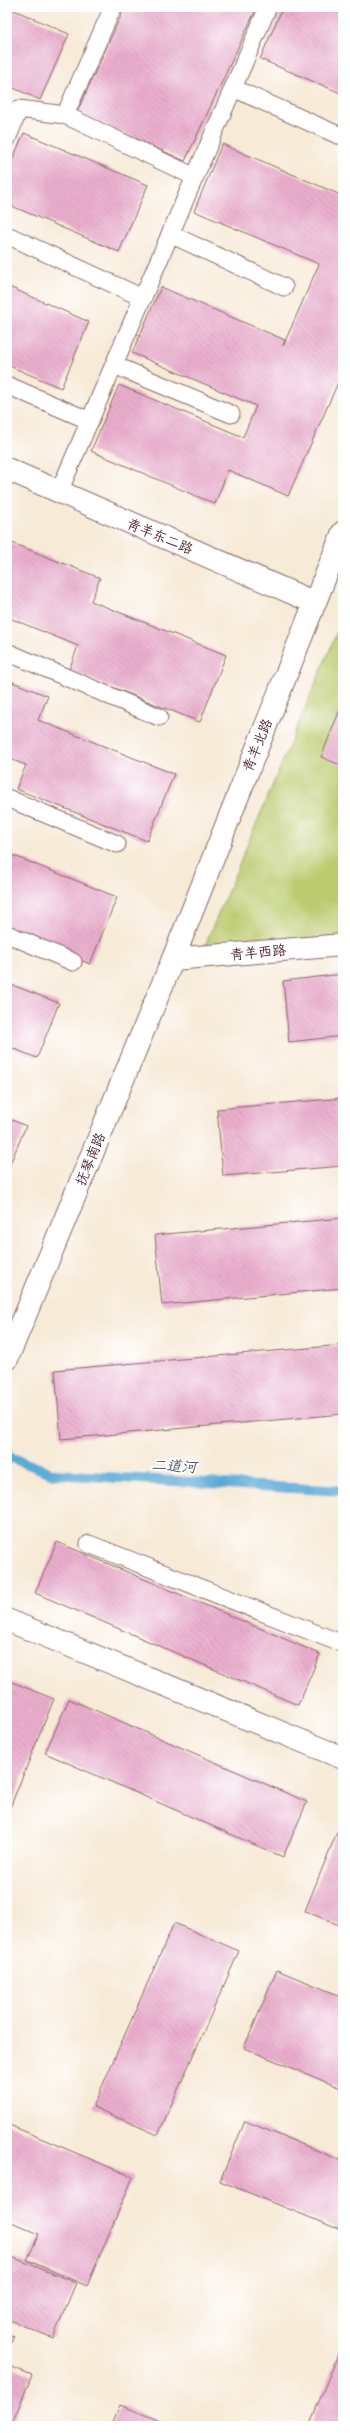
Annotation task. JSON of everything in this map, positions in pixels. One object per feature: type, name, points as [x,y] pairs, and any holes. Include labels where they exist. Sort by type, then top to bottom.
[{"type":"street","name":"青羊东二路","points":[[7,469],[313,602]]},
{"type":"street","name":"青羊北路","points":[[173,959],[313,602],[343,532]]},
{"type":"street","name":"青羊西路","points":[[173,959],[343,945]]},
{"type":"street","name":"抚琴南路","points":[[7,1359],[173,959]]},
{"type":"street","points":[[7,1620],[343,1758]]},
{"type":"lane","points":[[65,115],[112,7]]},
{"type":"lane","points":[[59,492],[268,7]]},
{"type":"lane","points":[[233,88],[338,135]]},
{"type":"lane","points":[[9,129],[19,109],[65,115],[195,177]]},
{"type":"lane","points":[[170,234],[284,287]]},
{"type":"lane","points":[[7,235],[143,298]]},
{"type":"lane","points":[[114,365],[231,414]]},
{"type":"lane","points":[[7,385],[90,421]]},
{"type":"lane","points":[[7,652],[159,717]]},
{"type":"lane","points":[[7,798],[116,844]]},
{"type":"lane","points":[[7,934],[73,962]]},
{"type":"lane","points":[[89,1544],[343,1644]]},
{"type":"green space","points":[[343,618],[343,939],[203,950]]},
{"type":"building","points":[[7,7],[69,34],[40,100],[7,85]]},
{"type":"building","points":[[125,7],[257,7],[185,161],[77,112]]},
{"type":"building","points":[[283,7],[323,7],[343,15],[343,94],[260,59]]},
{"type":"building","points":[[24,133],[148,185],[119,252],[7,204],[7,172]]},
{"type":"building","points":[[222,144],[343,196],[343,371],[288,496],[228,470],[215,504],[91,451],[119,385],[243,437],[256,406],[132,353],[161,287],[285,340],[283,346],[319,264],[194,211]]},
{"type":"building","points":[[7,286],[89,322],[61,388],[7,365]]},
{"type":"building","points":[[7,541],[100,578],[91,601],[226,655],[200,722],[69,670],[78,646],[7,617]]},
{"type":"building","points":[[7,680],[48,696],[38,720],[174,774],[147,841],[16,789],[26,765],[7,758]]},
{"type":"building","points":[[343,702],[343,766],[321,757]]},
{"type":"building","points":[[7,853],[117,897],[90,964],[7,931]]},
{"type":"building","points":[[343,974],[343,1036],[289,1042],[283,981]]},
{"type":"building","points":[[7,983],[59,1003],[37,1058],[7,1046]]},
{"type":"building","points":[[343,1098],[343,1166],[223,1176],[217,1109]]},
{"type":"building","points":[[7,1118],[26,1126],[7,1171]]},
{"type":"building","points":[[343,1218],[343,1288],[162,1305],[155,1235]]},
{"type":"building","points":[[343,1345],[343,1414],[61,1439],[55,1370]]},
{"type":"building","points":[[57,1542],[320,1654],[298,1705],[35,1593]]},
{"type":"building","points":[[7,1680],[54,1699],[7,1815]]},
{"type":"building","points":[[69,1699],[307,1802],[283,1857],[45,1753]]},
{"type":"building","points":[[337,1832],[343,1835],[343,1927],[305,1911]]},
{"type":"building","points":[[174,1923],[239,1951],[158,2135],[93,2107]]},
{"type":"building","points":[[277,1970],[343,1997],[343,2089],[244,2048]]},
{"type":"building","points":[[245,2121],[343,2161],[343,2231],[220,2181]]},
{"type":"building","points":[[7,2124],[133,2177],[87,2286],[27,2260],[39,2234],[7,2220]]},
{"type":"building","points":[[7,2255],[76,2283],[53,2338],[7,2319]]},
{"type":"building","points":[[7,2334],[14,2336],[7,2352]]},
{"type":"building","points":[[343,2342],[343,2426],[309,2426]]},
{"type":"building","points":[[7,2365],[32,2375],[11,2426],[7,2426]]},
{"type":"building","points":[[120,2405],[173,2426],[111,2426]]},
{"type":"waterway","name":"二道河","points":[[7,1456],[54,1474],[343,1491]]}]
